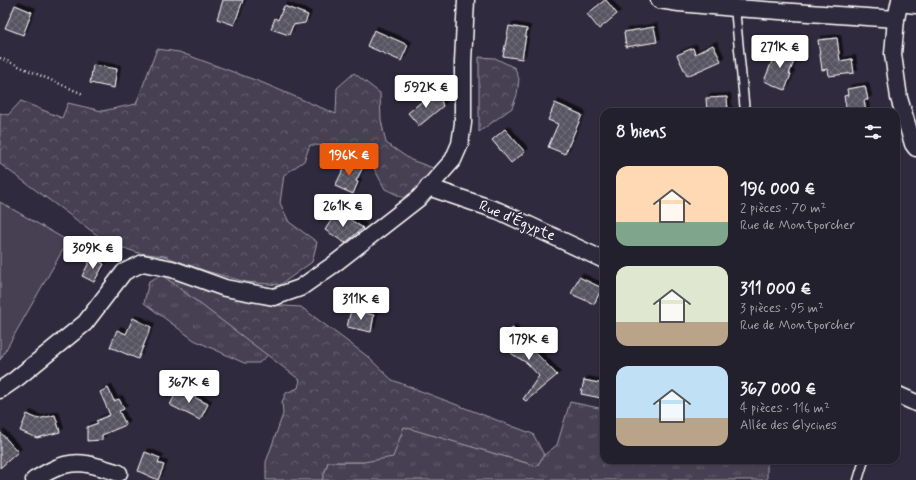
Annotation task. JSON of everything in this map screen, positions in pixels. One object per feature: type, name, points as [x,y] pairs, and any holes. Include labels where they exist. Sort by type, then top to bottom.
[{"type":"street","points":[[0,390],[16,379],[85,323],[124,272],[143,263],[172,269],[225,288],[274,297],[300,288],[333,265],[418,198],[453,160],[460,144],[463,123],[463,62],[466,0]]},
{"type":"street","points":[[659,0],[735,8],[896,19]]},
{"type":"street","points":[[916,5],[900,2],[896,19],[893,54],[899,98],[913,144],[916,148]]},
{"type":"street","name":"Rue d'Égypte","points":[[428,187],[499,212],[600,258]]},
{"type":"street","points":[[900,396],[916,403]]},
{"type":"street","points":[[34,480],[54,468],[79,462],[91,464],[119,473]]},
{"type":"lane","points":[[735,8],[746,108]]},
{"type":"lane","points":[[858,480],[863,464]]},
{"type":"path","points":[[0,58],[83,94]]},
{"type":"green space","points":[[157,49],[179,52],[263,83],[336,114],[337,88],[354,73],[380,93],[381,120],[386,143],[411,160],[436,169],[406,199],[385,189],[369,159],[337,146],[310,145],[304,161],[284,175],[280,203],[289,222],[317,242],[312,262],[280,285],[246,282],[206,271],[164,256],[139,253],[108,243],[0,164],[0,113],[8,115],[21,101],[62,118],[68,103],[102,111],[136,104]]},
{"type":"green space","points":[[479,57],[495,58],[515,68],[519,79],[517,95],[512,108],[479,132]]},
{"type":"green space","points":[[0,202],[68,241],[0,360]]},
{"type":"green space","points":[[162,275],[268,355],[259,363],[244,363],[194,340],[144,303],[149,281]]},
{"type":"green space","points":[[162,275],[209,290],[269,305],[301,307],[367,356],[392,380],[533,434],[544,455],[537,466],[404,427],[393,457],[364,462],[328,462],[322,480],[266,480],[266,462],[283,414],[282,402],[286,393],[298,388],[300,380]]},
{"type":"green space","points":[[570,402],[600,408],[600,464],[767,464],[767,480],[322,480],[328,462],[364,462],[403,426],[537,466],[544,455],[557,445]]},
{"type":"building","points":[[223,0],[243,0],[234,25],[217,19]]},
{"type":"building","points":[[605,0],[617,14],[599,29],[587,14]]},
{"type":"building","points":[[15,5],[32,12],[23,35],[5,28]]},
{"type":"building","points":[[284,6],[308,15],[305,23],[293,25],[289,35],[271,29],[275,18],[278,20]]},
{"type":"building","points":[[509,26],[527,29],[522,59],[503,56]]},
{"type":"building","points":[[654,27],[657,42],[626,47],[624,32]]},
{"type":"building","points":[[374,30],[408,45],[401,61],[367,46]]},
{"type":"building","points":[[837,38],[840,61],[852,59],[854,73],[829,76],[828,69],[822,70],[818,40]]},
{"type":"building","points":[[713,45],[721,61],[687,76],[677,55],[693,48],[695,54]]},
{"type":"building","points":[[777,49],[796,56],[785,90],[764,81]]},
{"type":"building","points":[[93,65],[117,69],[114,88],[90,83]]},
{"type":"building","points":[[865,86],[868,100],[864,100],[865,108],[846,108],[844,96],[848,95],[847,89]]},
{"type":"building","points":[[439,94],[443,106],[419,126],[408,113],[426,98]]},
{"type":"building","points":[[727,97],[728,108],[707,108],[706,98]]},
{"type":"building","points":[[555,103],[582,115],[565,154],[548,147],[558,124],[548,120]]},
{"type":"building","points":[[505,129],[525,152],[511,163],[492,140]]},
{"type":"building","points":[[348,160],[363,167],[356,181],[358,182],[353,194],[335,186]]},
{"type":"building","points":[[337,211],[363,228],[345,243],[325,230]]},
{"type":"building","points":[[92,257],[104,264],[94,282],[82,276]]},
{"type":"building","points":[[579,277],[600,287],[600,292],[594,304],[571,294]]},
{"type":"building","points":[[351,310],[374,315],[371,332],[347,327]]},
{"type":"building","points":[[133,318],[151,327],[138,359],[110,347],[117,330],[126,334]]},
{"type":"building","points":[[513,328],[519,339],[525,336],[536,353],[557,375],[526,401],[523,399],[539,376],[527,363],[512,354],[501,335]]},
{"type":"building","points":[[584,380],[600,383],[600,398],[581,394]]},
{"type":"building","points":[[108,388],[114,401],[119,399],[124,409],[119,411],[126,425],[102,435],[102,440],[87,441],[87,427],[98,423],[96,421],[110,415],[100,392]]},
{"type":"building","points":[[178,389],[208,404],[200,420],[170,405]]},
{"type":"building","points":[[27,414],[38,419],[55,415],[60,432],[37,438],[20,431]]},
{"type":"building","points":[[0,432],[18,452],[0,468]]},
{"type":"building","points":[[145,452],[160,458],[158,463],[164,465],[158,480],[138,471]]}]
